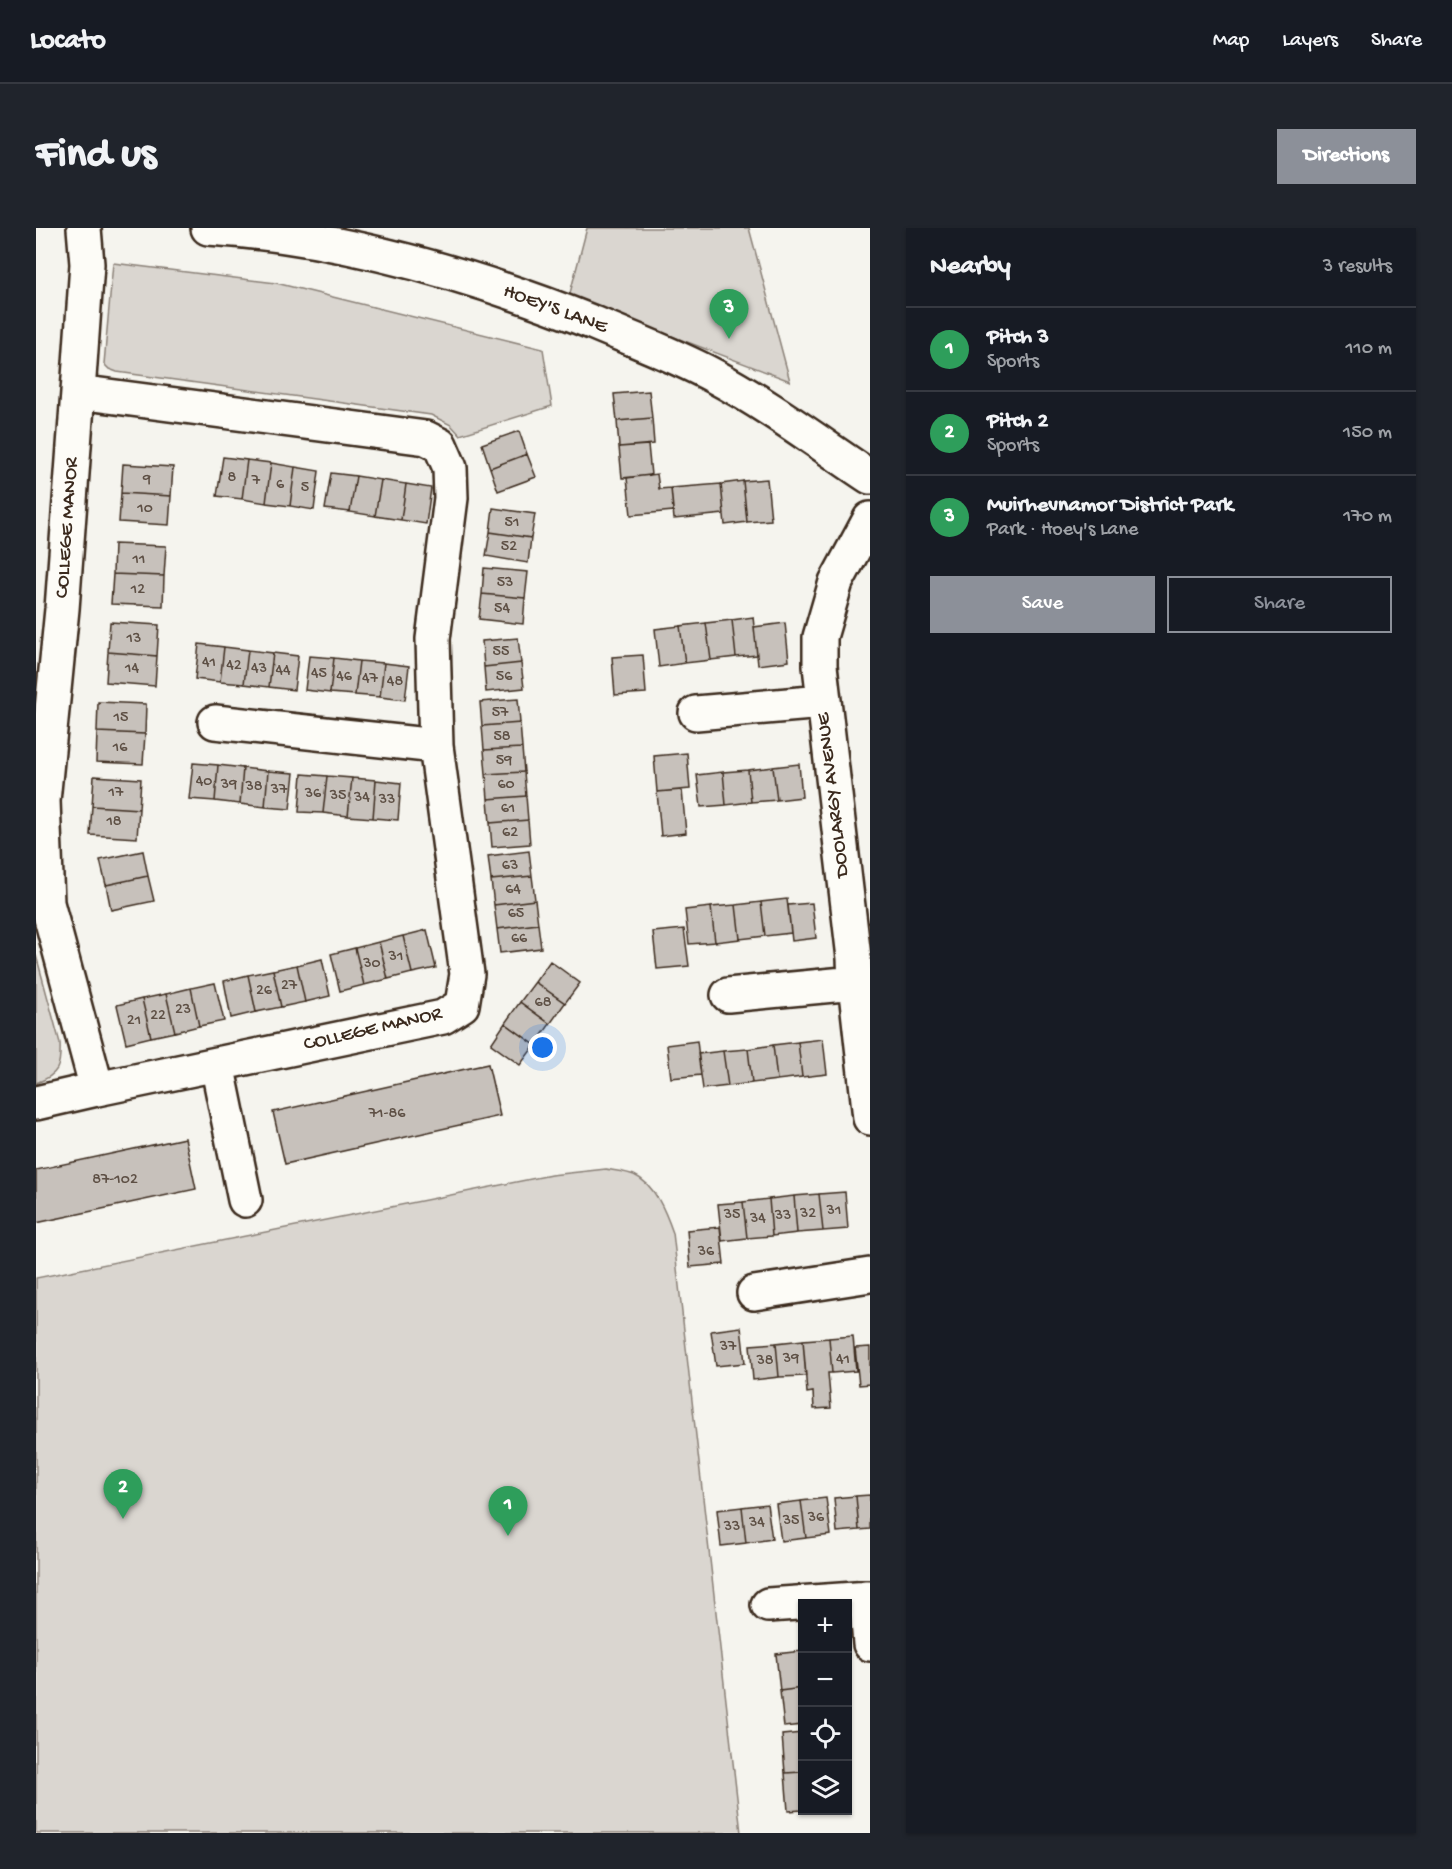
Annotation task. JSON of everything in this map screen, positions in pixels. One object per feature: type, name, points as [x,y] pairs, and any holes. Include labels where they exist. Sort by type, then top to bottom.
[{"type":"street","name":"COLLEGE MANOR","points":[[84,228],[87,264],[78,392],[62,609],[43,801],[47,903],[97,1089]]},
{"type":"street","name":"HOEY'S LANE","points":[[208,228],[315,241],[388,256],[468,278],[550,306],[671,354],[716,377],[786,420],[870,477]]},
{"type":"street","name":"COLLEGE MANOR","points":[[36,1103],[443,1017],[462,1005],[467,974],[436,746],[433,639],[451,498],[450,468],[440,445],[426,438],[78,392]]},
{"type":"street","name":"DOOLARGY AVENUE","points":[[870,519],[836,582],[820,637],[823,702],[860,966],[870,1118]]},
{"type":"street","name":"DOOLARGY AVENUE","points":[[696,713],[823,702]]},
{"type":"street","points":[[215,722],[436,746]]},
{"type":"street","points":[[728,995],[860,966]]},
{"type":"street","points":[[217,1064],[245,1200]]},
{"type":"street","points":[[754,1293],[870,1275]]},
{"type":"street","points":[[768,1605],[868,1598],[870,1644]]},
{"type":"shaded area","points":[[587,228],[749,228],[790,381],[569,297]]},
{"type":"shaded area","points":[[113,263],[276,283],[543,349],[552,406],[460,435],[451,425],[431,415],[117,372],[104,364]]},
{"type":"shaded area","points":[[36,955],[60,1043],[60,1051],[59,1064],[54,1073],[36,1083]]},
{"type":"shaded area","points":[[606,1169],[634,1175],[648,1185],[663,1208],[673,1233],[741,1833],[36,1833],[36,1278],[551,1175]]},
{"type":"building","points":[[649,391],[652,418],[617,421],[614,394]]},
{"type":"building","points":[[652,418],[654,444],[619,447],[617,421]]},
{"type":"building","points":[[519,431],[527,454],[490,468],[482,444]]},
{"type":"building","points":[[648,445],[651,475],[622,478],[619,447]]},
{"type":"building","points":[[527,454],[536,477],[498,491],[490,468]]},
{"type":"building","points":[[223,457],[247,460],[242,499],[217,496]]},
{"type":"building","points":[[247,460],[271,463],[266,503],[242,499]]},
{"type":"building","points":[[271,463],[295,467],[290,506],[266,503]]},
{"type":"building","points":[[123,464],[173,467],[171,496],[121,493]]},
{"type":"building","points":[[295,467],[319,471],[314,510],[290,506]]},
{"type":"building","points":[[331,473],[356,476],[350,512],[325,509]]},
{"type":"building","points":[[657,474],[659,489],[671,488],[673,511],[631,515],[627,478]]},
{"type":"building","points":[[356,476],[381,480],[375,516],[350,512]]},
{"type":"building","points":[[767,479],[771,520],[747,522],[743,481]]},
{"type":"building","points":[[381,480],[406,484],[401,520],[375,516]]},
{"type":"building","points":[[743,481],[747,522],[725,525],[721,484]]},
{"type":"building","points":[[406,484],[431,488],[426,524],[401,520]]},
{"type":"building","points":[[721,484],[724,514],[674,519],[671,488]]},
{"type":"building","points":[[121,493],[171,496],[169,525],[119,522]]},
{"type":"building","points":[[493,508],[535,514],[531,538],[490,532]]},
{"type":"building","points":[[490,532],[531,538],[528,563],[486,556]]},
{"type":"building","points":[[114,544],[166,546],[164,576],[113,574]]},
{"type":"building","points":[[484,568],[528,572],[525,598],[482,594]]},
{"type":"building","points":[[113,574],[164,576],[163,606],[111,604]]},
{"type":"building","points":[[482,594],[525,598],[523,624],[479,619]]},
{"type":"building","points":[[753,617],[757,655],[736,657],[732,620]]},
{"type":"building","points":[[732,620],[736,657],[711,660],[706,623]]},
{"type":"building","points":[[110,622],[159,625],[157,656],[108,652]]},
{"type":"building","points":[[706,623],[711,660],[685,663],[680,626]]},
{"type":"building","points":[[785,623],[789,661],[758,665],[754,627]]},
{"type":"building","points":[[680,626],[685,663],[659,667],[655,629]]},
{"type":"building","points":[[518,638],[521,663],[484,667],[482,641]]},
{"type":"building","points":[[199,644],[224,647],[220,682],[195,679]]},
{"type":"building","points":[[224,647],[248,650],[244,684],[220,682]]},
{"type":"building","points":[[248,650],[273,653],[269,687],[244,684]]},
{"type":"building","points":[[108,652],[157,656],[155,686],[106,682]]},
{"type":"building","points":[[273,653],[298,656],[294,690],[269,687]]},
{"type":"building","points":[[643,655],[646,693],[615,695],[612,657]]},
{"type":"building","points":[[309,656],[334,658],[330,693],[305,690]]},
{"type":"building","points":[[334,658],[359,661],[355,695],[330,693]]},
{"type":"building","points":[[359,661],[384,663],[380,697],[355,695]]},
{"type":"building","points":[[384,663],[409,666],[405,700],[380,697]]},
{"type":"building","points":[[521,663],[524,688],[486,692],[484,667]]},
{"type":"building","points":[[518,699],[520,723],[482,726],[480,702]]},
{"type":"building","points":[[98,702],[146,704],[145,734],[97,732]]},
{"type":"building","points":[[520,723],[522,748],[484,750],[482,726]]},
{"type":"building","points":[[97,732],[145,734],[143,764],[96,762]]},
{"type":"building","points":[[522,748],[524,772],[486,774],[484,750]]},
{"type":"building","points":[[687,753],[690,789],[657,792],[654,756]]},
{"type":"building","points":[[193,763],[218,765],[215,801],[189,799]]},
{"type":"building","points":[[799,764],[802,797],[777,800],[773,767]]},
{"type":"building","points":[[218,765],[243,768],[240,804],[215,801]]},
{"type":"building","points":[[773,767],[777,800],[751,802],[748,770]]},
{"type":"building","points":[[243,768],[268,771],[265,807],[240,804]]},
{"type":"building","points":[[748,770],[751,802],[726,805],[723,772]]},
{"type":"building","points":[[268,771],[294,773],[290,809],[265,807]]},
{"type":"building","points":[[524,772],[526,796],[488,799],[486,774]]},
{"type":"building","points":[[723,772],[726,805],[701,807],[697,775]]},
{"type":"building","points":[[302,774],[327,776],[323,813],[299,812]]},
{"type":"building","points":[[94,776],[141,779],[139,809],[92,806]]},
{"type":"building","points":[[327,776],[352,778],[348,816],[323,813]]},
{"type":"building","points":[[352,778],[376,780],[373,818],[348,816]]},
{"type":"building","points":[[376,780],[401,783],[398,820],[373,818]]},
{"type":"building","points":[[682,790],[686,833],[661,836],[657,792]]},
{"type":"building","points":[[526,796],[528,820],[490,823],[488,799]]},
{"type":"building","points":[[92,806],[139,809],[137,838],[90,835]]},
{"type":"building","points":[[528,820],[530,844],[492,847],[490,823]]},
{"type":"building","points":[[143,851],[148,876],[106,885],[100,860]]},
{"type":"building","points":[[529,851],[532,876],[491,880],[488,856]]},
{"type":"building","points":[[148,876],[154,901],[111,910],[106,885]]},
{"type":"building","points":[[532,876],[535,900],[494,905],[491,880]]},
{"type":"building","points":[[787,899],[791,933],[765,936],[761,902]]},
{"type":"building","points":[[535,900],[538,924],[497,929],[494,905]]},
{"type":"building","points":[[761,902],[765,936],[740,939],[736,905]]},
{"type":"building","points":[[812,903],[816,938],[792,941],[788,905]]},
{"type":"building","points":[[736,905],[740,939],[715,942],[711,907]]},
{"type":"building","points":[[711,907],[715,942],[689,944],[685,910]]},
{"type":"building","points":[[538,924],[541,948],[500,953],[497,929]]},
{"type":"building","points":[[684,929],[689,966],[657,969],[653,932]]},
{"type":"building","points":[[427,930],[436,968],[412,973],[403,936]]},
{"type":"building","points":[[403,936],[412,973],[388,979],[379,942]]},
{"type":"building","points":[[379,942],[388,979],[364,985],[355,948]]},
{"type":"building","points":[[355,948],[364,985],[340,991],[331,954]]},
{"type":"building","points":[[322,959],[330,996],[305,1002],[297,965]]},
{"type":"building","points":[[550,961],[580,983],[565,1003],[535,982]]},
{"type":"building","points":[[297,965],[305,1002],[281,1007],[273,970]]},
{"type":"building","points":[[273,970],[281,1007],[256,1012],[248,975]]},
{"type":"building","points":[[248,975],[256,1012],[231,1018],[224,981]]},
{"type":"building","points":[[535,982],[565,1003],[550,1024],[520,1002]]},
{"type":"building","points":[[215,983],[224,1021],[199,1026],[191,988]]},
{"type":"building","points":[[191,988],[199,1026],[175,1032],[166,994]]},
{"type":"building","points":[[166,994],[175,1032],[151,1037],[142,999]]},
{"type":"building","points":[[142,999],[151,1037],[126,1043],[117,1005]]},
{"type":"building","points":[[520,1002],[550,1024],[535,1045],[505,1023]]},
{"type":"building","points":[[505,1023],[535,1045],[520,1065],[491,1044]]},
{"type":"building","points":[[823,1039],[827,1074],[802,1077],[798,1042]]},
{"type":"building","points":[[697,1041],[701,1075],[671,1078],[667,1045]]},
{"type":"building","points":[[798,1042],[802,1077],[777,1080],[773,1045]]},
{"type":"building","points":[[773,1045],[777,1080],[752,1083],[748,1049]]},
{"type":"building","points":[[748,1049],[752,1083],[728,1086],[723,1051]]},
{"type":"building","points":[[723,1051],[728,1086],[703,1089],[698,1054]]},
{"type":"building","points":[[488,1064],[500,1116],[285,1164],[273,1112]]},
{"type":"building","points":[[185,1138],[196,1189],[36,1223],[36,1170]]},
{"type":"building","points":[[845,1192],[848,1229],[823,1231],[819,1194]]},
{"type":"building","points":[[819,1194],[823,1231],[797,1233],[794,1196]]},
{"type":"building","points":[[794,1196],[797,1233],[772,1236],[769,1199]]},
{"type":"building","points":[[769,1199],[772,1236],[747,1238],[743,1202]]},
{"type":"building","points":[[743,1202],[747,1238],[722,1241],[718,1204]]},
{"type":"building","points":[[720,1227],[724,1264],[690,1267],[687,1230]]},
{"type":"building","points":[[741,1327],[745,1363],[716,1366],[711,1331]]},
{"type":"building","points":[[853,1336],[856,1371],[832,1373],[829,1338]]},
{"type":"building","points":[[829,1338],[832,1373],[828,1373],[831,1408],[814,1409],[813,1392],[807,1393],[803,1340]]},
{"type":"building","points":[[803,1340],[806,1376],[779,1377],[776,1343]]},
{"type":"building","points":[[776,1343],[779,1377],[753,1380],[750,1345]]},
{"type":"building","points":[[870,1347],[870,1384],[859,1385],[855,1348]]},
{"type":"building","points":[[870,1495],[870,1529],[859,1530],[856,1496]]},
{"type":"building","points":[[856,1496],[859,1530],[837,1532],[834,1498]]},
{"type":"building","points":[[826,1498],[831,1535],[806,1538],[801,1501]]},
{"type":"building","points":[[801,1501],[806,1538],[781,1541],[776,1504]]},
{"type":"building","points":[[767,1504],[772,1539],[746,1543],[742,1507]]},
{"type":"building","points":[[742,1507],[746,1543],[721,1546],[717,1510]]},
{"type":"building","points":[[798,1651],[798,1689],[780,1691],[776,1654]]},
{"type":"building","points":[[798,1689],[798,1725],[784,1727],[780,1691]]},
{"type":"building","points":[[798,1733],[798,1772],[785,1773],[782,1735]]},
{"type":"building","points":[[798,1772],[798,1810],[788,1811],[785,1773]]},
{"type":"place","name":"Muirhevnamor District Park","points":[[729,339]]},
{"type":"place","name":"Pitch 2","points":[[123,1519]]},
{"type":"place","name":"Pitch 3","points":[[508,1536]]}]
